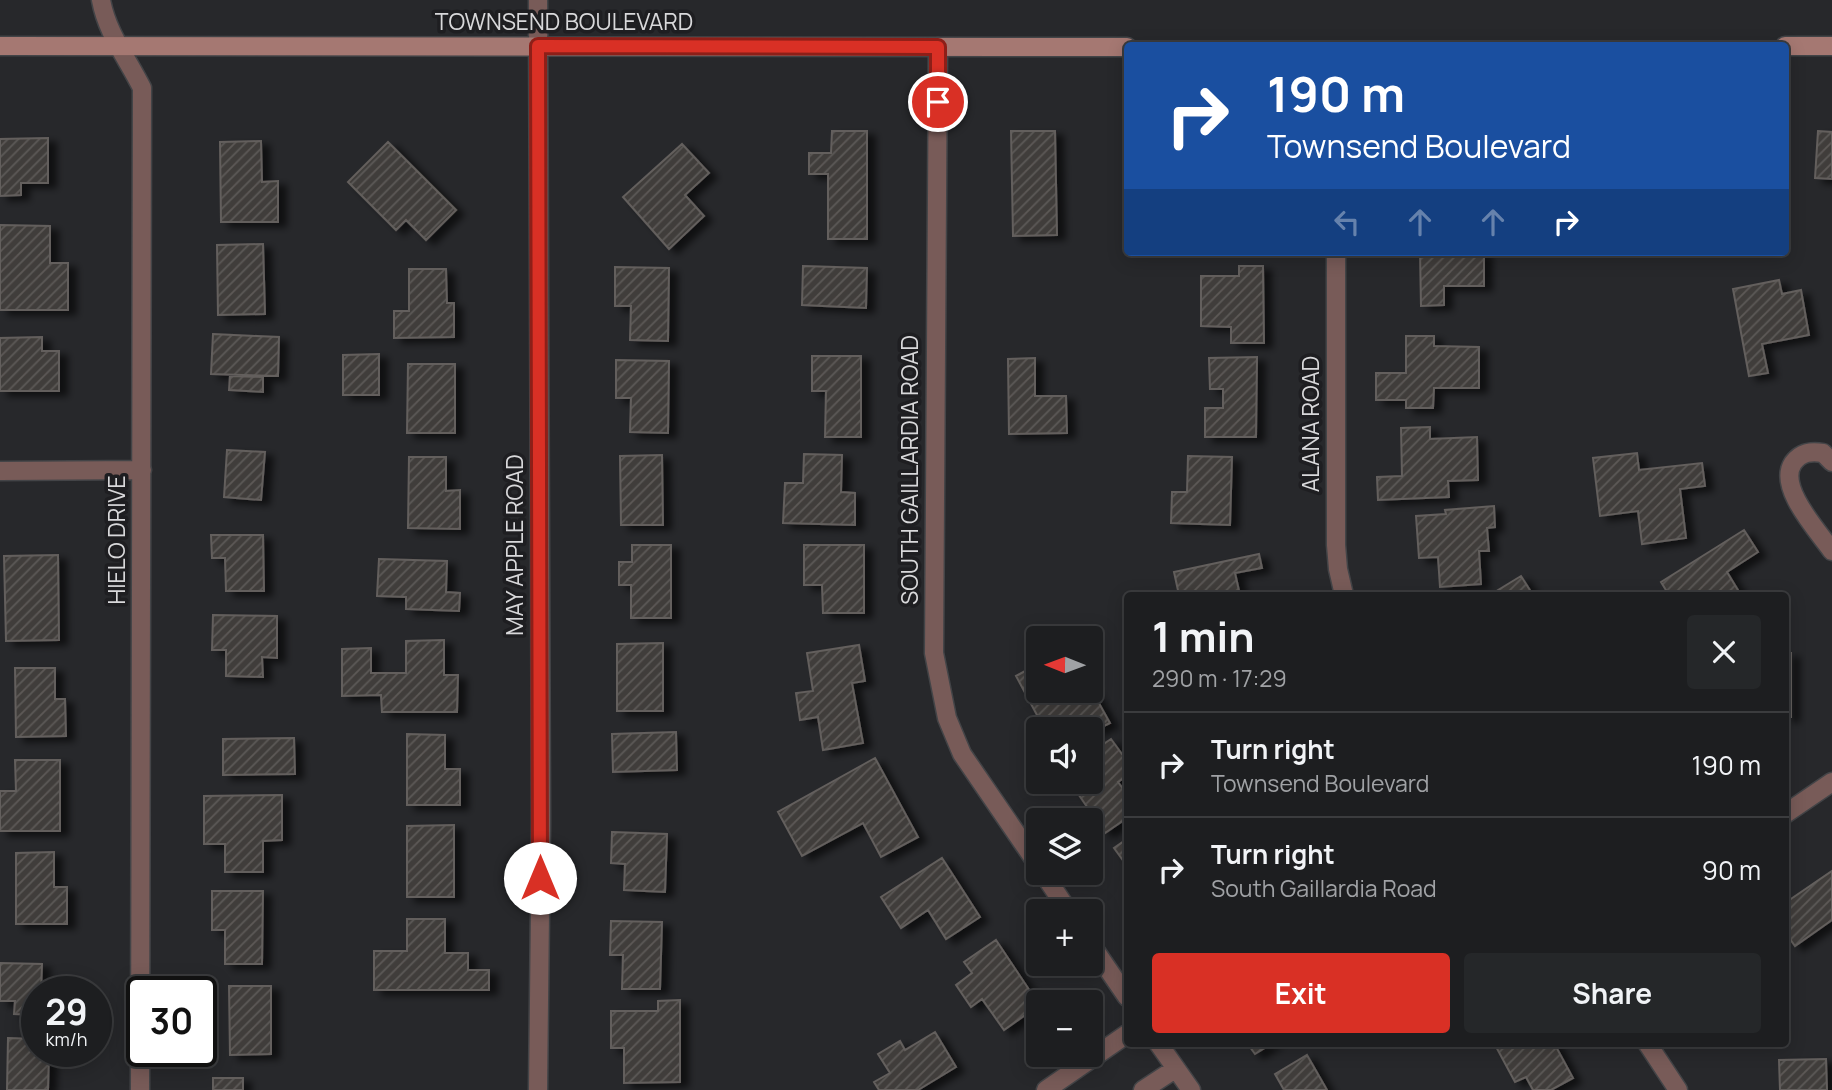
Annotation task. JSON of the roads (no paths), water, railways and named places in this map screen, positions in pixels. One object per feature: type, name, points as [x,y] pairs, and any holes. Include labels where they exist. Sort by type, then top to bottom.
[{"type":"street","name":"HIELO DRIVE","points":[[102,0],[104,15],[117,46],[142,88],[140,1090]]},
{"type":"street","name":"MAY APPLE ROAD","points":[[538,0],[541,809],[538,1090]]},
{"type":"street","name":"TOWNSEND BOULEVARD","points":[[0,46],[1124,47]]},
{"type":"street","points":[[1789,46],[1832,46]]},
{"type":"street","name":"SOUTH GAILLARDIA ROAD","points":[[938,47],[934,653],[947,718],[962,754],[1026,847]]},
{"type":"street","name":"ALANA ROAD","points":[[1335,256],[1336,545],[1343,592]]},
{"type":"street","points":[[1832,462],[1823,453],[1808,452],[1796,459],[1789,476],[1793,493],[1832,551]]},
{"type":"street","points":[[0,471],[142,470]]},
{"type":"street","points":[[1789,811],[1832,782]]},
{"type":"street","points":[[1103,962],[1124,993]]},
{"type":"street","points":[[1046,1090],[1124,1036]]},
{"type":"street","points":[[1161,1047],[1191,1090]]},
{"type":"street","points":[[1650,1047],[1678,1090]]},
{"type":"street","points":[[1143,1090],[1175,1069]]}]
